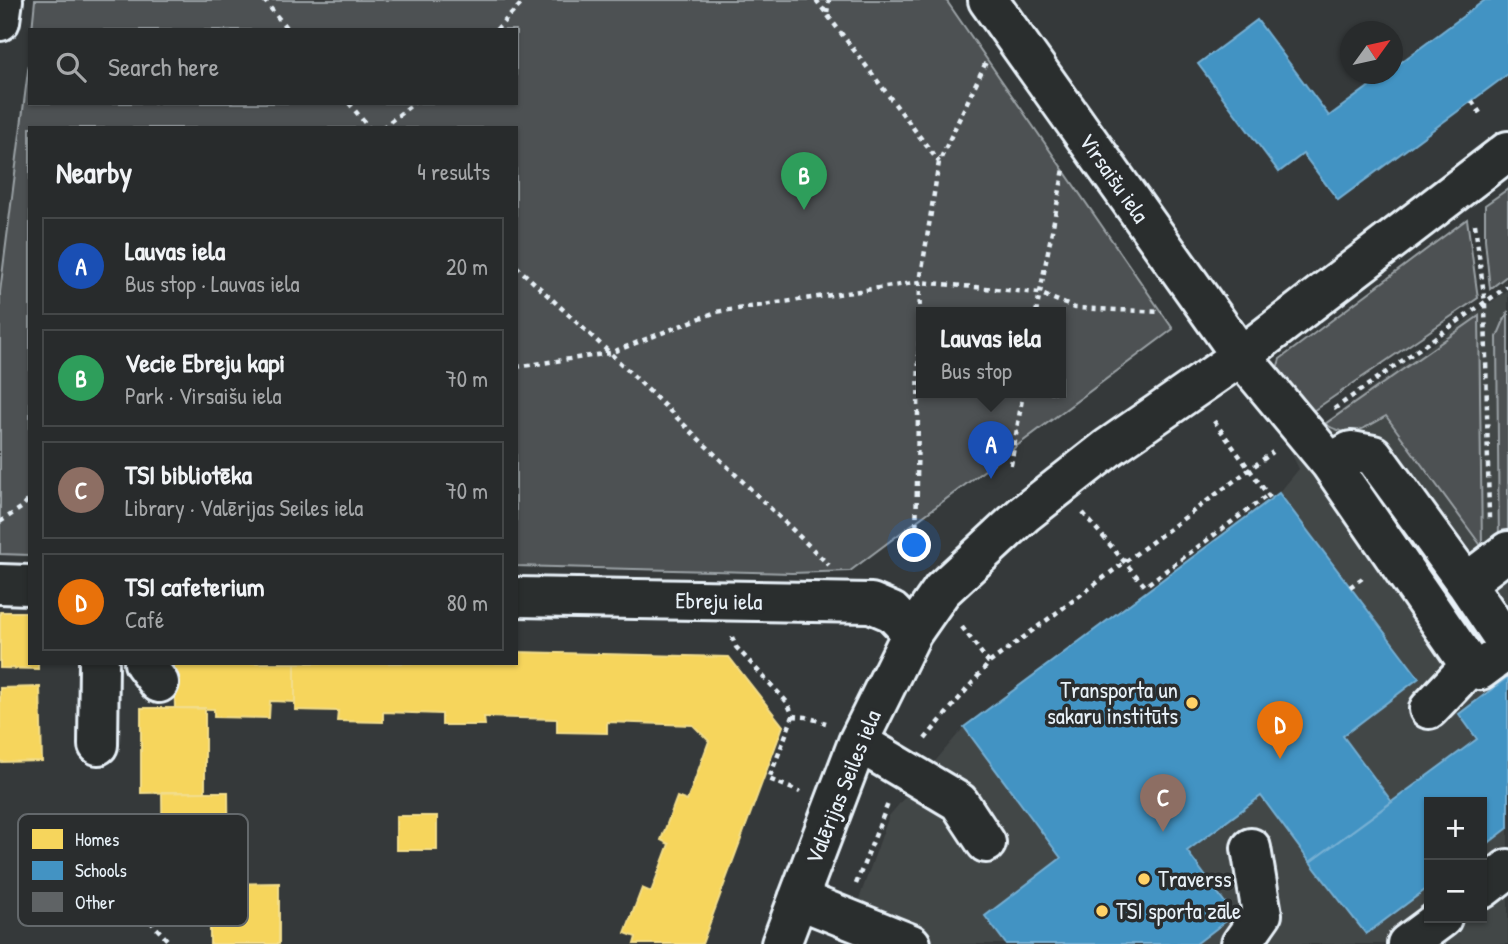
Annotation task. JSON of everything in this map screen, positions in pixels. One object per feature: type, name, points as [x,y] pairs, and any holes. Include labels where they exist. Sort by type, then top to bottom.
[{"type":"street","points":[[0,21],[3,0]]},
{"type":"street","name":"Virsaišu iela","points":[[988,0],[1241,356],[1330,463],[1470,666]]},
{"type":"street","name":"Valērijas Seiles iela","points":[[781,944],[798,899],[842,733],[942,590],[1024,514],[1108,448],[1241,356],[1508,151]]},
{"type":"street","points":[[1330,463],[1351,451],[1373,455],[1488,566],[1503,638],[1503,653],[1480,670],[1470,666],[1429,709]]},
{"type":"street","points":[[0,584],[28,585]]},
{"type":"street","name":"Ebreju iela","points":[[518,597],[871,603],[892,612],[912,633]]},
{"type":"street","points":[[98,745],[99,665]]},
{"type":"street","points":[[842,733],[959,802],[986,843]]},
{"type":"street","points":[[1241,944],[1262,914],[1251,848]]},
{"type":"street","points":[[1487,885],[1508,869]]},
{"type":"street","points":[[798,899],[911,944]]},
{"type":"street","points":[[1407,944],[1435,923]]},
{"type":"path","points":[[264,0],[286,28]]},
{"type":"path","points":[[498,28],[525,0]]},
{"type":"path","points":[[816,0],[939,162]]},
{"type":"path","points":[[827,14],[829,0]]},
{"type":"path","points":[[920,307],[920,282],[939,162],[988,57]]},
{"type":"path","points":[[1472,101],[1480,113]]},
{"type":"path","points":[[351,105],[367,126]]},
{"type":"path","points":[[385,126],[411,105]]},
{"type":"path","points":[[1037,307],[1065,162]]},
{"type":"path","points":[[1470,179],[1485,303],[1488,566]]},
{"type":"path","points":[[518,268],[814,551]]},
{"type":"path","points":[[518,367],[610,353],[716,312],[920,282],[1039,293],[1075,308],[1166,312]]},
{"type":"path","points":[[843,916],[883,812],[903,769],[939,721],[989,663],[1249,470],[1508,286]]},
{"type":"path","points":[[916,546],[918,398]]},
{"type":"path","points":[[1011,465],[1022,398]]},
{"type":"path","points":[[1059,487],[1145,586],[1269,497],[1249,470]]},
{"type":"path","points":[[0,522],[28,500]]},
{"type":"path","points":[[21,508],[28,509]]},
{"type":"path","points":[[726,601],[727,624],[736,647],[787,702],[793,716],[769,779],[801,792]]},
{"type":"path","points":[[793,716],[806,717],[842,733]]},
{"type":"path","points":[[155,926],[171,944]]},
{"type":"shaded area","points":[[35,0],[946,0],[1173,329],[850,571],[792,573],[518,566],[518,126],[28,126],[28,555],[0,554],[0,292],[28,71],[28,105],[518,105],[518,28],[32,28]]},
{"type":"shaded area","points":[[1508,189],[1508,275],[1490,289],[1485,205]]},
{"type":"shaded area","points":[[1467,219],[1478,298],[1310,413],[1277,369],[1280,359]]},
{"type":"shaded area","points":[[1508,290],[1508,944],[861,944],[854,913],[889,816],[964,727],[1279,493],[1299,469],[1289,448]]},
{"type":"shaded area","points":[[1508,311],[1508,541],[1499,548],[1497,337]]},
{"type":"shaded area","points":[[1479,316],[1482,547],[1386,416],[1350,432],[1325,424]]},
{"type":"building: Homes","points":[[0,612],[28,612],[28,665],[38,665],[38,669],[0,668]]},
{"type":"building: Homes","points":[[518,652],[729,657],[783,726],[702,944],[634,944],[636,937],[625,933],[642,888],[651,892],[669,844],[661,840],[677,797],[687,801],[709,741],[693,725],[607,722],[607,733],[557,732],[557,719],[484,717],[485,725],[442,725],[442,714],[383,712],[383,722],[337,721],[338,711],[295,710],[295,665],[518,665]]},
{"type":"building: Homes","points":[[174,665],[295,665],[295,702],[270,701],[269,718],[214,717],[214,709],[175,708]]},
{"type":"building: Homes","points":[[40,687],[42,761],[0,762],[0,688]]},
{"type":"building: Homes","points":[[141,708],[205,708],[205,792],[141,793]]},
{"type":"building: Homes","points":[[162,792],[228,792],[228,814],[162,814]]},
{"type":"building: Homes","points":[[396,816],[437,816],[437,850],[396,850]]},
{"type":"building: Homes","points":[[248,883],[279,883],[279,944],[210,944],[210,926],[248,926]]},
{"type":"building: Schools","points":[[1485,0],[1508,0],[1508,74],[1338,200],[1303,154],[1279,172],[1198,64],[1257,20],[1329,116],[1372,84],[1403,84],[1403,61]]},
{"type":"building: Schools","name":"Transporta un sakaru institūts","points":[[1279,493],[1419,678],[1343,736],[1392,802],[1310,862],[1261,796],[1187,851],[1234,915],[1196,944],[1006,944],[985,916],[1061,858],[964,727]]},
{"type":"building: Schools","points":[[1508,677],[1508,828],[1487,844],[1487,797],[1424,797],[1424,891],[1366,934],[1310,862],[1477,739],[1459,714]]},
{"type":"place","name":"Vecie Ebreju kapi","points":[[804,210]]},
{"type":"place","name":"Lauvas iela","points":[[991,479]]},
{"type":"place","name":"Transporta un sakaru institūts","points":[[1192,703]]},
{"type":"place","name":"TSI cafeterium","points":[[1280,759]]},
{"type":"place","name":"TSI bibliotēka","points":[[1163,832]]},
{"type":"place","name":"Traverss","points":[[1144,879]]},
{"type":"place","name":"TSI sporta zāle","points":[[1102,911]]}]
